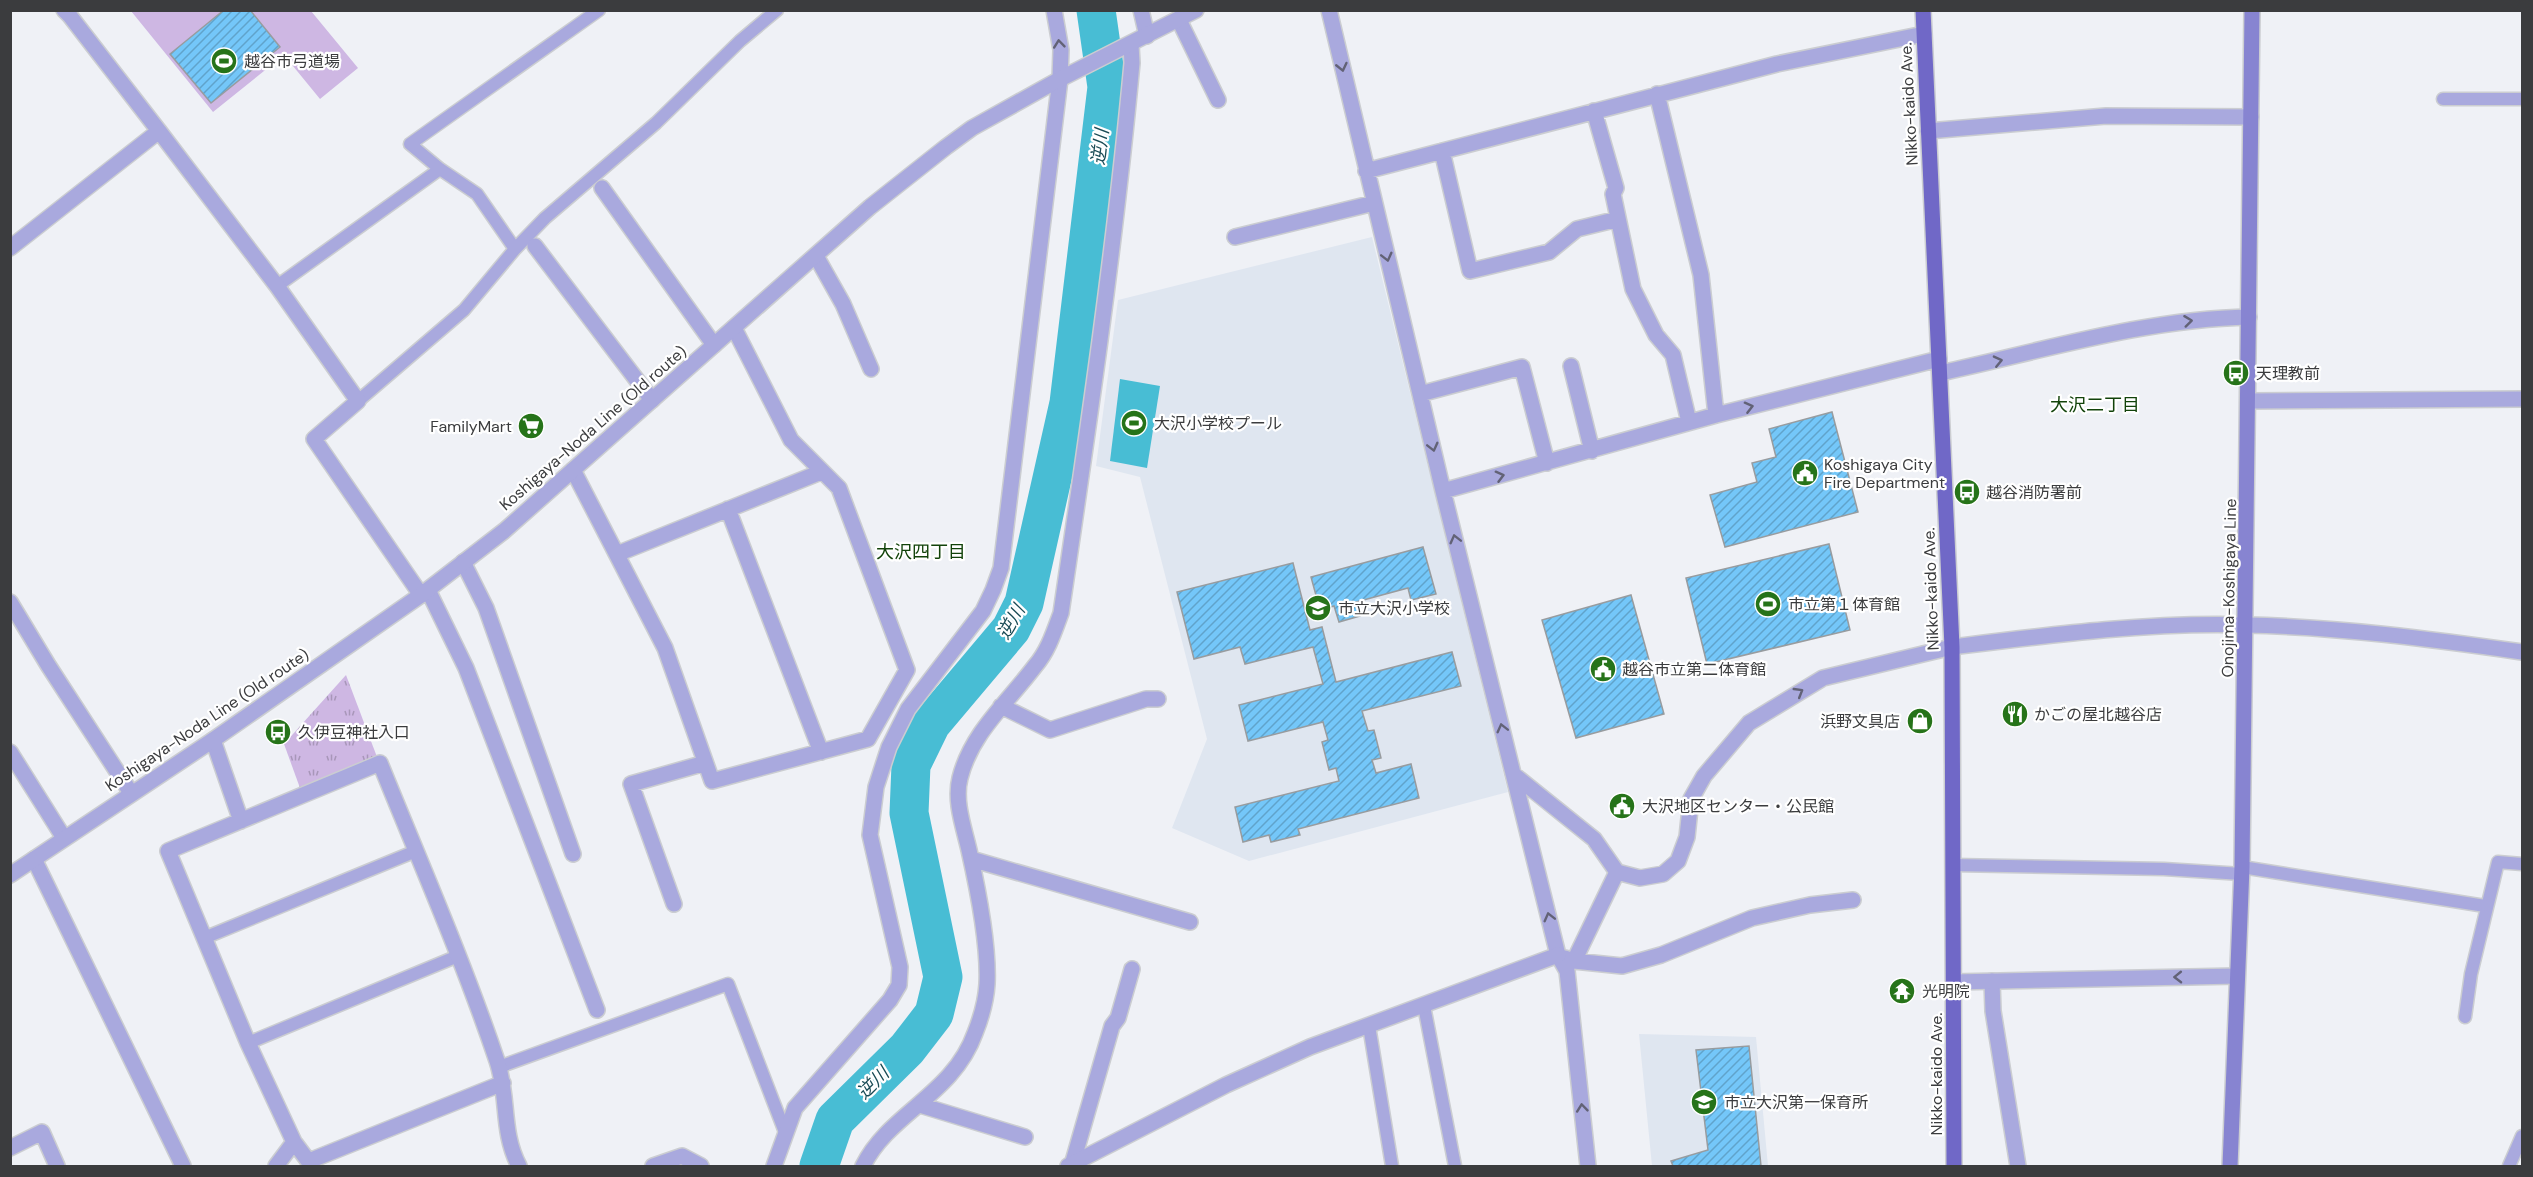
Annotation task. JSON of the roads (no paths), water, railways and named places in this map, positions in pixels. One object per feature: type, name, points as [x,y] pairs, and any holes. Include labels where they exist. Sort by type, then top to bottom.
[{"type":"main road","name":"Nikko-kaido Ave.","points":[[1923,10],[1952,646],[1954,1167]]},
{"type":"main road","name":"Onojima-Koshigaya Line","points":[[2230,1167],[2242,870],[2252,10]]},
{"type":"street","points":[[64,10],[277,286],[358,401],[314,439],[425,592],[466,668],[597,1010]]},
{"type":"street","points":[[774,1167],[795,1108],[890,1000],[898,985],[900,967],[870,835],[876,787],[889,747],[908,709],[983,611],[1001,568],[1053,153],[1066,76],[1054,10]]},
{"type":"street","points":[[1141,10],[1147,36]]},
{"type":"street","name":"Koshigaya-Noda Line (Old route)","points":[[10,875],[213,740],[425,592],[504,531],[870,207],[946,147],[972,129],[1066,76],[1196,10]]},
{"type":"street","points":[[1329,10],[1513,774],[1558,955],[1567,971],[1588,1167]]},
{"type":"street","points":[[1179,20],[1218,100]]},
{"type":"street","points":[[1366,171],[1777,64],[1924,34]]},
{"type":"street","points":[[863,1167],[881,1139],[940,1088],[964,1058],[975,1034],[983,1006],[987,986],[987,960],[971,859],[959,804],[959,780],[968,756],[981,732],[1037,665],[1051,641],[1061,614],[1120,184],[1132,63],[1128,46]]},
{"type":"street","points":[[1657,94],[1701,275],[1716,415]]},
{"type":"street","points":[[1594,111],[1616,188],[1613,194],[1634,289],[1656,335],[1673,355],[1689,423]]},
{"type":"street","points":[[1928,131],[2106,116],[2251,117]]},
{"type":"street","points":[[10,248],[159,131]]},
{"type":"street","points":[[1442,151],[1470,271],[1549,252],[1577,229],[1618,219]]},
{"type":"street","points":[[602,188],[714,345]]},
{"type":"street","points":[[1235,237],[1374,203]]},
{"type":"street","points":[[535,246],[652,400]]},
{"type":"street","points":[[816,256],[843,304],[871,369]]},
{"type":"street","points":[[1443,491],[1716,415],[1940,366],[2187,320],[2249,317]]},
{"type":"street","points":[[573,470],[665,648],[712,782],[868,739],[907,670],[839,488],[791,440],[734,328]]},
{"type":"street","points":[[1571,366],[1592,451]]},
{"type":"street","points":[[1420,394],[1522,367],[1547,463]]},
{"type":"street","points":[[2249,401],[2523,399]]},
{"type":"street","points":[[617,554],[821,472]]},
{"type":"street","points":[[728,509],[821,752]]},
{"type":"street","points":[[463,562],[486,608],[573,854]]},
{"type":"street","points":[[10,602],[131,793]]},
{"type":"street","points":[[1513,774],[1594,839],[1617,872],[1640,878],[1663,874],[1678,861],[1687,837],[1691,799],[1704,776],[1749,723],[1823,678],[1952,646],[2082,633],[2246,625],[2444,641],[2523,652]]},
{"type":"street","points":[[1002,706],[1050,730],[1146,699],[1158,699]]},
{"type":"street","points":[[213,740],[241,820]]},
{"type":"street","points":[[10,752],[64,838]]},
{"type":"street","points":[[501,1075],[310,1164],[294,1142],[248,1043],[168,851],[380,763],[479,1008],[501,1075],[507,1137],[519,1167]]},
{"type":"street","points":[[674,904],[631,784],[705,763]]},
{"type":"street","points":[[34,859],[183,1167]]},
{"type":"street","points":[[971,859],[1190,922]]},
{"type":"street","points":[[1574,961],[1617,872]]},
{"type":"street","points":[[1070,1166],[1226,1085],[1310,1047],[1558,955],[1574,961],[1622,966],[1661,955],[1752,918],[1810,905],[1853,900]]},
{"type":"street","points":[[1070,1166],[1112,1026],[1118,1018],[1132,969]]},
{"type":"street","points":[[1954,982],[2237,976]]},
{"type":"street","points":[[1992,981],[1993,1011],[2018,1167]]},
{"type":"street","points":[[920,1105],[1025,1137]]},
{"type":"street","points":[[10,1148],[42,1132],[57,1167]]},
{"type":"street","points":[[276,1167],[294,1142]]},
{"type":"street","points":[[653,1167],[682,1155],[700,1167]]},
{"type":"lane","points":[[514,249],[477,194],[440,169],[410,144],[599,10]]},
{"type":"lane","points":[[358,401],[464,310],[514,249],[545,218],[656,123],[740,41],[777,10]]},
{"type":"lane","points":[[2443,99],[2523,99]]},
{"type":"lane","points":[[277,286],[440,169]]},
{"type":"lane","points":[[204,938],[416,851]]},
{"type":"lane","points":[[2465,1017],[2485,906],[2498,862],[2523,864]]},
{"type":"lane","points":[[1953,865],[2242,870],[2485,906]]},
{"type":"lane","points":[[248,1043],[458,956]]},
{"type":"lane","points":[[501,1075],[728,984],[785,1132]]},
{"type":"lane","points":[[1424,1006],[1455,1167]]},
{"type":"lane","points":[[1369,1026],[1392,1167]]},
{"type":"lane","points":[[2509,1167],[2523,1136]]},
{"type":"water","name":"大沢小学校プール","points":[[1120,379],[1160,386],[1147,468],[1110,461]]},
{"type":"waterway","name":"逆川","points":[[819,1166],[835,1120],[907,1049],[934,1014],[943,977],[909,813],[911,765],[931,724],[1011,629],[1024,603],[1069,403],[1107,87],[1096,10]]},
{"type":"place","name":"越谷市弓道場","points":[[224,61]]},
{"type":"place","name":"天理教前","points":[[2236,373]]},
{"type":"place","name":"大沢小学校プール","points":[[1134,423]]},
{"type":"place","name":"FamilyMart","points":[[531,426]]},
{"type":"place","name":"Koshigaya City Fire Department","points":[[1805,473]]},
{"type":"place","name":"越谷消防署前","points":[[1967,492]]},
{"type":"place","name":"市立第１体育館","points":[[1768,604]]},
{"type":"place","name":"市立大沢小学校","points":[[1318,608]]},
{"type":"place","name":"越谷市立第二体育館","points":[[1603,669]]},
{"type":"place","name":"かごの屋北越谷店","points":[[2015,714]]},
{"type":"place","name":"浜野文具店","points":[[1920,721]]},
{"type":"place","name":"久伊豆神社入口","points":[[278,732]]},
{"type":"place","name":"大沢地区センター・公民館","points":[[1622,806]]},
{"type":"place","name":"光明院","points":[[1902,991]]},
{"type":"place","name":"市立大沢第一保育所","points":[[1704,1102]]},
{"type":"district","name":"大沢二丁目","points":[[2095,405]]},
{"type":"district","name":"大沢四丁目","points":[[921,552]]}]
